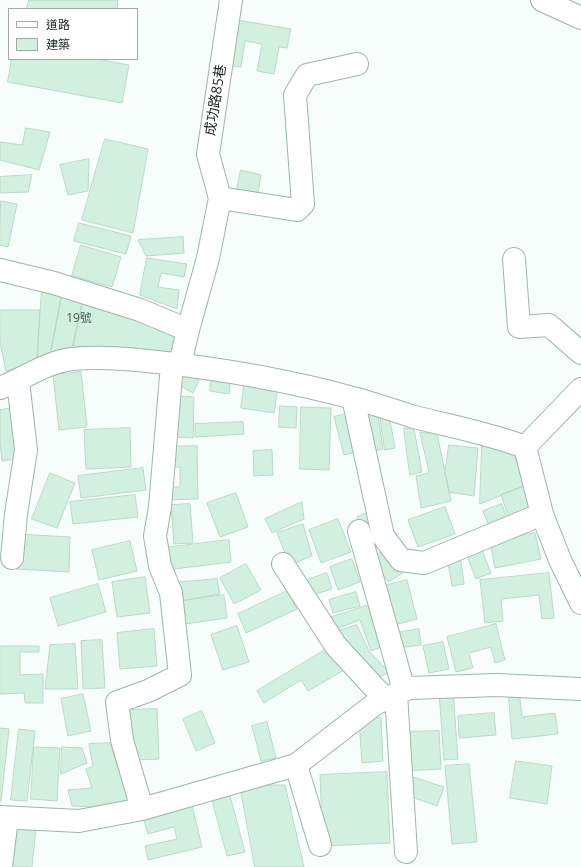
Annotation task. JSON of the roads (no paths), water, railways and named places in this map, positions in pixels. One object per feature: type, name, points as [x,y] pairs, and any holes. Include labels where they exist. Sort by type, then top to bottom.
[{"type":"street","name":"成功路85巷","points":[[220,198],[208,154],[231,0]]},
{"type":"street","points":[[542,0],[581,18]]},
{"type":"street","points":[[142,810],[122,740],[117,702],[148,691],[180,675],[172,620],[171,593],[160,566],[156,536],[176,364],[188,330],[208,258],[220,198],[297,210],[303,204],[295,95],[307,75],[357,64]]},
{"type":"street","points":[[514,259],[519,326],[549,325],[581,353]]},
{"type":"street","points":[[0,270],[54,283],[126,306],[188,330]]},
{"type":"street","points":[[12,558],[16,514],[26,450],[9,384],[48,365],[75,359],[114,359],[176,364],[235,373],[353,398],[411,416],[503,439],[525,447]]},
{"type":"street","points":[[525,447],[581,389]]},
{"type":"street","points":[[353,398],[383,536],[401,560],[424,563],[542,514]]},
{"type":"street","points":[[525,447],[542,514],[560,560],[581,603]]},
{"type":"street","points":[[359,531],[395,695],[406,852]]},
{"type":"street","points":[[283,564],[336,646],[395,695]]},
{"type":"street","points":[[1,867],[4,817],[79,821],[142,810],[296,765],[376,704],[409,688],[496,685],[581,689]]},
{"type":"street","points":[[296,765],[320,845]]}]
